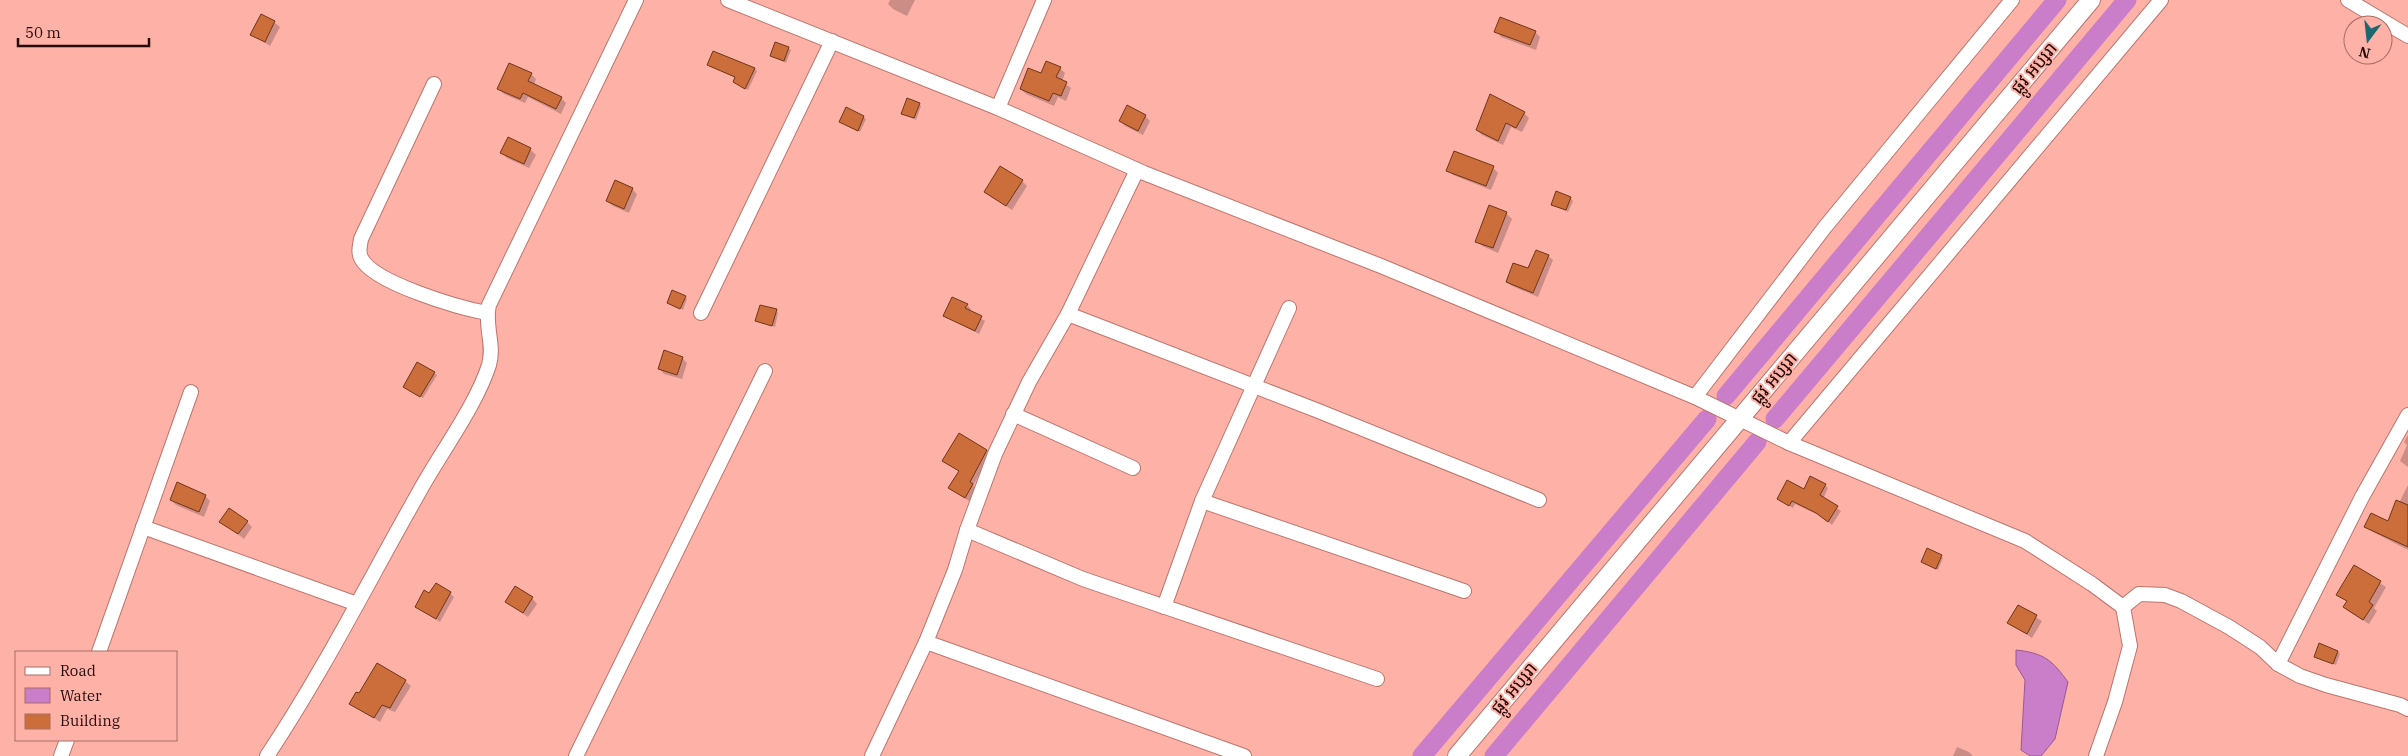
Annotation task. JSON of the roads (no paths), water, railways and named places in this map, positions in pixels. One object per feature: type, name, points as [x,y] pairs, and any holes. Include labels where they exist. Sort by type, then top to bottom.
[{"type":"street","points":[[267,756],[303,702],[356,604],[475,396],[489,364],[492,349],[486,324],[487,313],[519,242],[636,0]]},
{"type":"street","points":[[728,0],[998,108],[1137,170],[1381,266],[1695,397],[1789,442],[2024,541],[2092,584],[2123,607],[2130,646],[2100,752]]},
{"type":"street","points":[[998,108],[1044,0]]},
{"type":"street","points":[[1695,397],[1825,227],[2012,0]]},
{"type":"street","name":"ផ្លូវ អប្សរា","points":[[1457,756],[2090,0]]},
{"type":"street","points":[[1789,442],[2161,0]]},
{"type":"street","points":[[2348,0],[2408,36]]},
{"type":"street","points":[[701,313],[832,41]]},
{"type":"street","points":[[434,84],[361,239],[359,252],[362,260],[371,268],[421,295],[462,308],[487,313]]},
{"type":"street","points":[[872,756],[926,642],[955,570],[967,530],[995,454],[1013,414],[1068,314],[1137,170]]},
{"type":"street","points":[[1164,607],[1202,502],[1289,308]]},
{"type":"street","points":[[1068,314],[1539,500]]},
{"type":"street","points":[[576,756],[765,371]]},
{"type":"street","points":[[99,651],[191,392]]},
{"type":"street","points":[[1013,414],[1133,468]]},
{"type":"street","points":[[2278,664],[2362,497],[2408,415]]},
{"type":"street","points":[[1202,502],[1464,591]]},
{"type":"street","points":[[143,527],[356,604]]},
{"type":"street","points":[[967,530],[1083,579],[1377,679]]},
{"type":"street","points":[[2123,607],[2140,594],[2165,595],[2181,601],[2229,628],[2260,647],[2278,664],[2300,676],[2326,685],[2400,704],[2408,709]]},
{"type":"street","points":[[926,642],[1244,756]]},
{"type":"street","points":[[61,756],[68,741]]},
{"type":"water","points":[[2016,650],[2034,653],[2046,659],[2057,668],[2068,682],[2055,739],[2041,756],[2030,756],[2021,750],[2025,680],[2016,665]]},
{"type":"waterway","points":[[1726,396],[2057,0]]},
{"type":"waterway","points":[[1775,419],[2127,0]]},
{"type":"waterway","points":[[1422,756],[1707,419]]},
{"type":"waterway","points":[[1494,756],[1757,442]]}]
